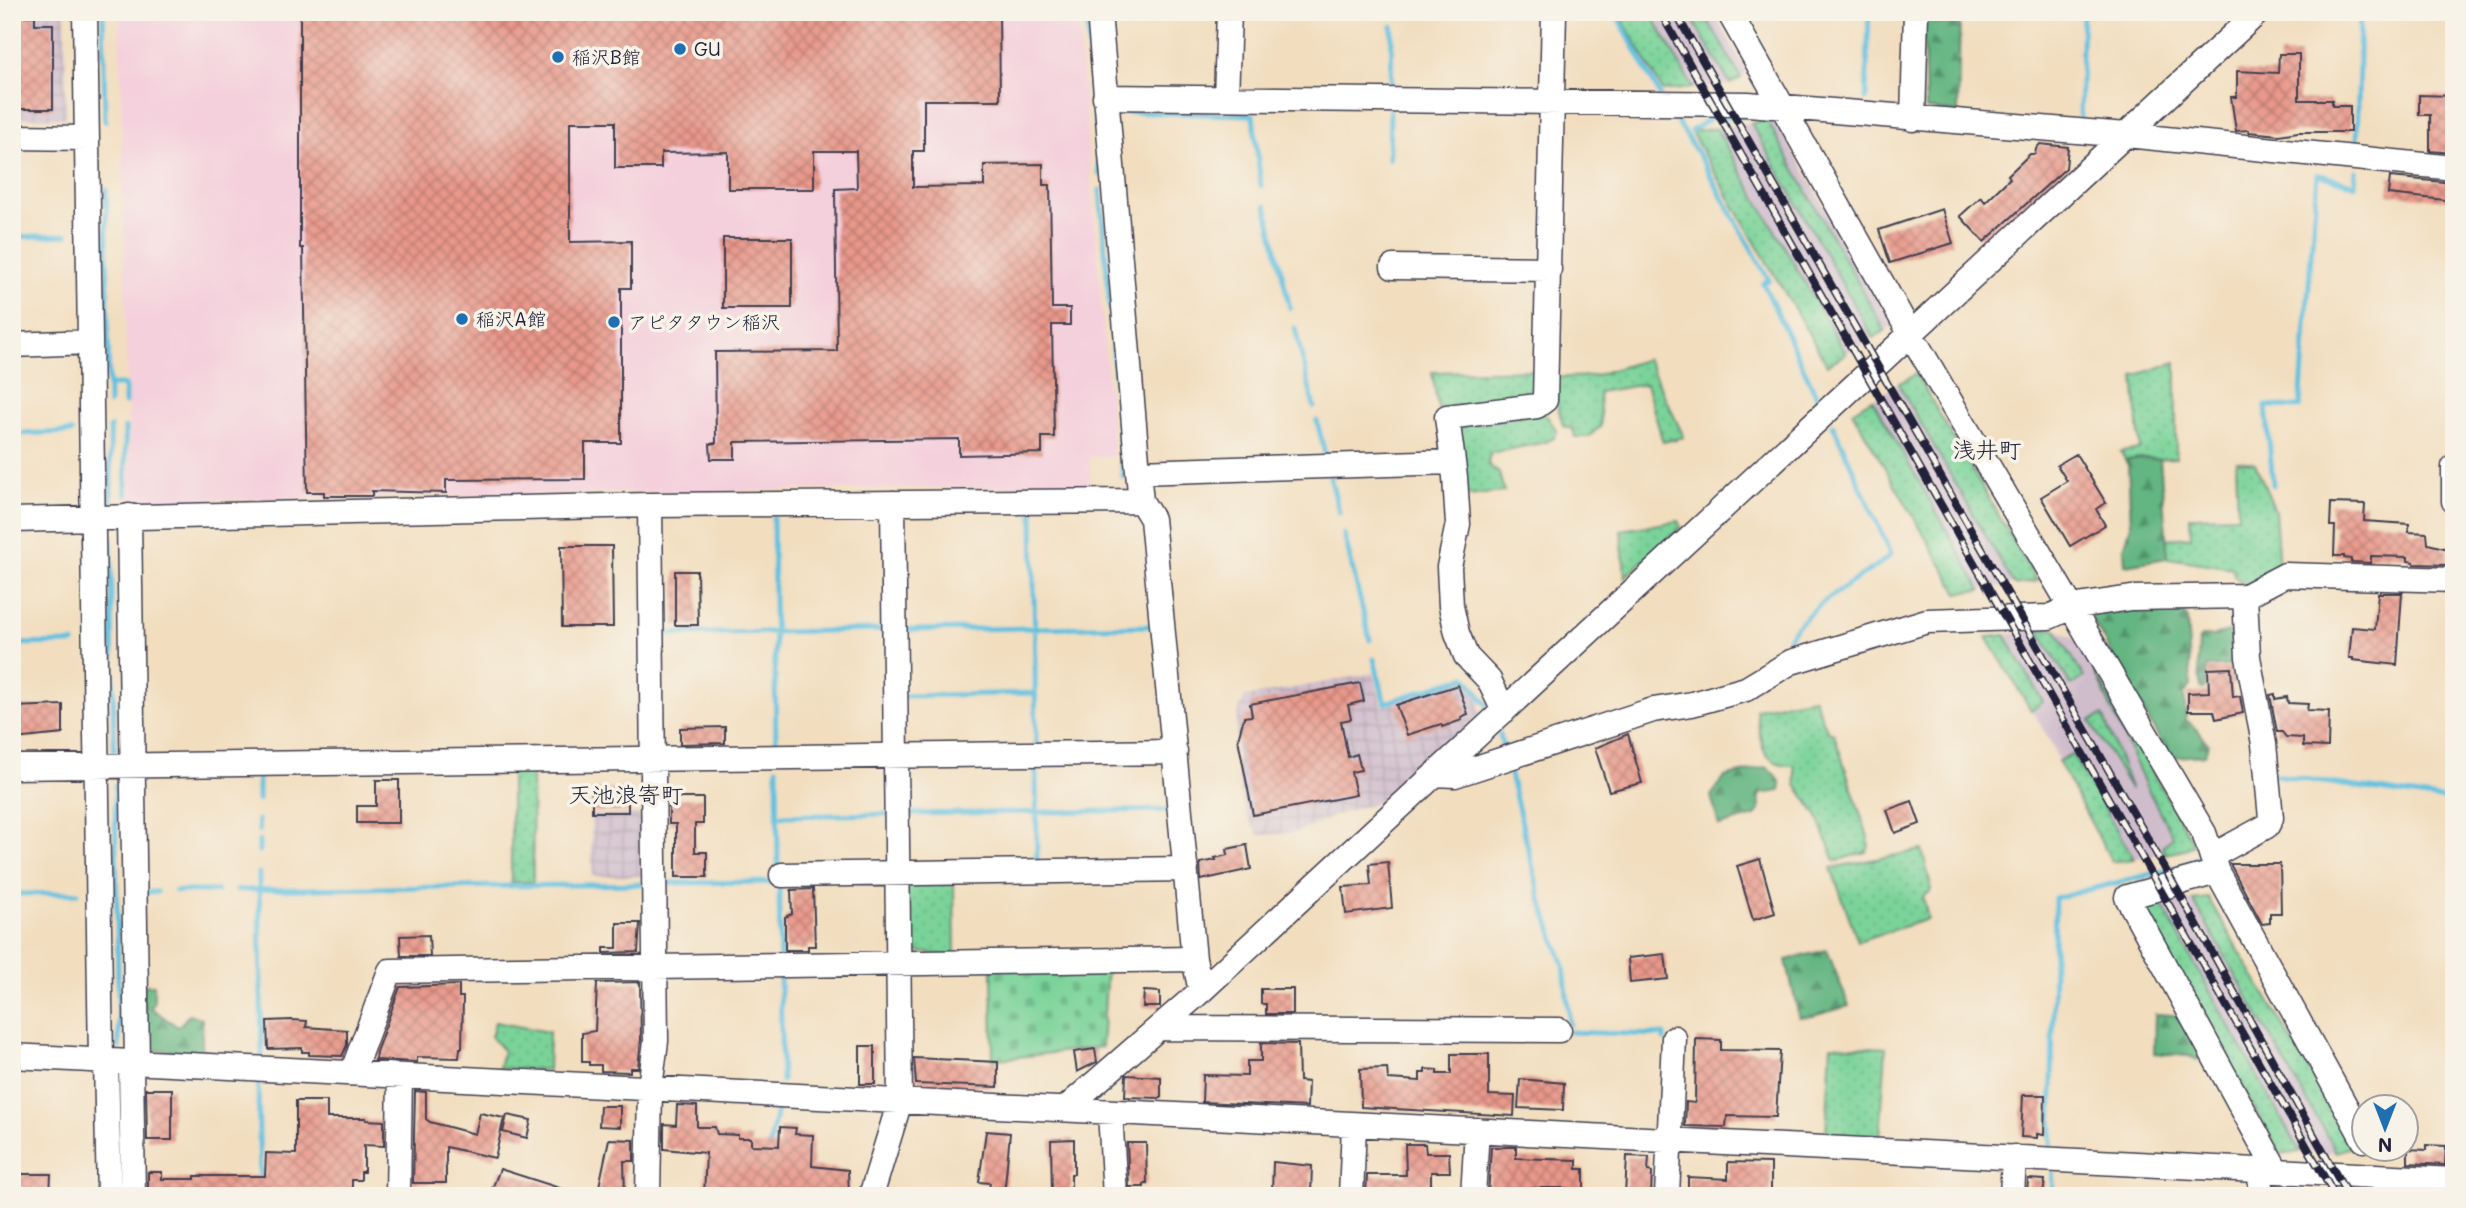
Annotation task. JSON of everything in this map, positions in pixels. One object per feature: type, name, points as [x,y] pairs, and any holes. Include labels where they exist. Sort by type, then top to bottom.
[{"type":"street","points":[[85,12],[96,766],[109,1196]]},
{"type":"street","points":[[1099,12],[1141,501],[1152,519],[1195,959],[1201,991]]},
{"type":"street","points":[[1226,98],[1229,12]]},
{"type":"street","points":[[1504,711],[1489,680],[1466,656],[1451,606],[1448,567],[1458,524],[1447,417],[1537,406],[1545,400],[1554,12]]},
{"type":"street","points":[[1729,12],[1910,333],[2204,833],[2214,864],[2350,1114]]},
{"type":"street","points":[[1913,119],[1916,12]]},
{"type":"street","points":[[1065,1109],[1201,991],[2126,135],[2251,15]]},
{"type":"street","points":[[1105,97],[1748,104],[2126,135],[2454,168]]},
{"type":"street","points":[[12,137],[87,138]]},
{"type":"street","points":[[1393,267],[1549,269]]},
{"type":"street","points":[[12,345],[90,342]]},
{"type":"street","points":[[1138,472],[1452,462]]},
{"type":"street","points":[[2454,467],[2454,500]]},
{"type":"street","points":[[12,520],[650,505],[1141,501]]},
{"type":"street","points":[[871,1196],[900,1101],[893,503]]},
{"type":"street","points":[[648,1196],[650,1088],[656,1041],[650,505]]},
{"type":"street","points":[[129,516],[133,765],[133,1196]]},
{"type":"street","points":[[1435,774],[1455,775],[1653,710],[1692,704],[1746,689],[1791,662],[1927,621],[2049,617],[2071,607],[2131,598],[2245,596],[2285,575],[2454,580]]},
{"type":"street","points":[[2245,596],[2248,657],[2264,744],[2271,818],[2267,826],[2214,864],[2127,897],[2269,1170],[2260,1196]]},
{"type":"street","points":[[12,768],[1175,752]]},
{"type":"street","points":[[782,875],[1186,869]]},
{"type":"street","points":[[352,1073],[390,971],[1195,959]]},
{"type":"street","points":[[1159,1028],[1559,1030]]},
{"type":"street","points":[[1667,1196],[1674,1038]]},
{"type":"street","points":[[12,1056],[2269,1170],[2386,1186],[2454,1180]]},
{"type":"street","points":[[398,1196],[400,1076]]},
{"type":"street","points":[[1110,1112],[1115,1196]]},
{"type":"street","points":[[1351,1196],[1354,1125]]},
{"type":"street","points":[[1473,1196],[1477,1130]]},
{"type":"street","points":[[2012,1196],[2014,1157]]},
{"type":"street","points":[[2375,1162],[2386,1186]]},
{"type":"shaded area","points":[[12,12],[65,12],[66,118],[12,118]]},
{"type":"shaded area","name":"アピタタウン稲沢","points":[[119,12],[1077,12],[1114,456],[1089,457],[1090,485],[130,501]]},
{"type":"shaded area","points":[[1618,12],[1713,12],[1748,73],[1730,84],[1663,91]]},
{"type":"shaded area","points":[[1775,119],[1892,326],[1827,365],[1691,132]]},
{"type":"shaded area","points":[[1916,374],[2037,581],[1958,593],[1852,411]]},
{"type":"shaded area","points":[[2055,628],[2077,640],[2194,845],[2180,851],[2112,862],[2063,771],[2049,739],[1988,637]]},
{"type":"shaded area","points":[[1374,673],[1382,707],[1463,679],[1482,703],[1478,707],[1482,713],[1387,800],[1339,814],[1298,832],[1259,836],[1247,816],[1240,791],[1236,724],[1245,697]]},
{"type":"shaded area","points":[[591,815],[647,815],[647,876],[592,876]]},
{"type":"shaded area","points":[[2208,898],[2350,1139],[2350,1147],[2336,1152],[2281,1155],[2139,907]]},
{"type":"green space","points":[[1618,12],[1650,12],[1693,88],[1663,91]]},
{"type":"green space","points":[[1688,12],[1703,12],[1741,78],[1730,84]]},
{"type":"green space","points":[[1923,12],[1960,12],[1958,113],[1926,109]]},
{"type":"green space","points":[[1767,120],[1885,331],[1873,338],[1751,123]]},
{"type":"green space","points":[[1716,128],[1846,354],[1827,365],[1691,132]]},
{"type":"green space","points":[[1647,359],[1684,437],[1663,442],[1646,384],[1599,392],[1601,426],[1588,437],[1575,437],[1573,429],[1563,426],[1551,378],[1593,376]]},
{"type":"green space","points":[[2176,362],[2176,458],[2125,460],[2121,452],[2140,449],[2134,376]]},
{"type":"green space","points":[[1541,370],[1536,396],[1438,409],[1432,372]]},
{"type":"green space","points":[[1916,374],[2037,581],[2014,585],[1898,384]]},
{"type":"green space","points":[[1872,399],[1981,590],[1958,593],[1852,411]]},
{"type":"green space","points":[[1540,412],[1546,415],[1557,431],[1554,438],[1491,453],[1489,466],[1499,473],[1504,492],[1468,496],[1457,427]]},
{"type":"green space","points":[[2160,459],[2168,558],[2125,565],[2124,548],[2131,526],[2128,465],[2125,460]]},
{"type":"green space","points":[[2236,461],[2255,463],[2275,511],[2279,569],[2245,585],[2234,576],[2233,568],[2168,558],[2166,539],[2191,537],[2190,517],[2238,516]]},
{"type":"green space","points":[[1678,521],[1681,528],[1625,577],[1621,530]]},
{"type":"green space","points":[[2155,607],[2183,612],[2187,617],[2191,686],[2184,694],[2186,720],[2208,744],[2205,755],[2174,757],[2166,751],[2087,610]]},
{"type":"green space","points":[[2055,628],[2084,677],[2071,685],[2038,630]]},
{"type":"green space","points":[[2229,632],[2235,635],[2233,652],[2240,655],[2244,683],[2234,683],[2231,665],[2207,667],[2205,688],[2201,689],[2199,639]]},
{"type":"green space","points":[[2005,635],[2043,702],[2031,710],[1987,637]]},
{"type":"green space","points":[[2094,670],[2194,845],[2165,854],[2162,847],[2173,837],[2146,786]]},
{"type":"green space","points":[[1814,698],[1827,730],[1834,734],[1868,837],[1869,846],[1866,852],[1835,861],[1817,815],[1796,785],[1794,765],[1774,761],[1763,748],[1756,709]]},
{"type":"green space","points":[[2103,715],[2131,790],[2090,721]]},
{"type":"green space","points":[[2072,754],[2134,859],[2112,862],[2058,761]]},
{"type":"green space","points":[[1766,767],[1779,780],[1780,791],[1759,794],[1760,809],[1755,816],[1719,826],[1711,796],[1725,777]]},
{"type":"green space","points":[[511,769],[532,769],[533,882],[511,882]]},
{"type":"green space","points":[[1922,850],[1932,890],[1923,897],[1928,919],[1858,941],[1831,868]]},
{"type":"green space","points":[[954,883],[955,956],[908,951],[907,884]]},
{"type":"green space","points":[[2208,898],[2350,1139],[2350,1147],[2336,1152],[2193,900]]},
{"type":"green space","points":[[2161,904],[2300,1152],[2281,1155],[2139,907]]},
{"type":"green space","points":[[1827,950],[1849,1006],[1799,1017],[1786,960]]},
{"type":"green space","points":[[1107,965],[1102,1047],[993,1060],[992,966]]},
{"type":"green space","points":[[141,985],[154,985],[154,1003],[151,1008],[178,1027],[190,1014],[202,1019],[202,1053],[150,1050],[142,1041]]},
{"type":"green space","points":[[2155,1014],[2188,1016],[2201,1053],[2198,1060],[2189,1056],[2154,1053]]},
{"type":"green space","points":[[495,1022],[549,1032],[548,1070],[499,1068],[503,1050],[491,1037]]},
{"type":"green space","points":[[1831,1045],[1886,1048],[1880,1137],[1826,1134]]},
{"type":"building","points":[[300,12],[999,12],[1000,100],[924,100],[924,151],[913,151],[913,187],[984,186],[984,165],[1043,164],[1043,185],[1050,185],[1052,308],[1070,308],[1070,325],[1052,325],[1054,437],[1042,437],[1042,453],[959,455],[959,439],[735,442],[735,459],[711,459],[710,444],[716,443],[715,352],[837,351],[835,189],[857,188],[856,151],[814,151],[814,189],[728,189],[728,152],[661,153],[661,168],[615,168],[615,122],[570,122],[570,242],[631,241],[631,288],[621,288],[621,443],[585,443],[585,479],[446,480],[446,493],[372,491],[372,496],[324,496],[324,492],[307,492],[303,248],[300,248]]},
{"type":"building","points":[[12,16],[35,16],[35,24],[53,24],[53,109],[12,109]]},
{"type":"building","points":[[2279,54],[2299,54],[2299,100],[2332,100],[2332,106],[2350,106],[2350,132],[2298,132],[2279,135],[2249,130],[2236,131],[2231,97],[2237,97],[2237,71],[2278,73]]},
{"type":"building","points":[[2419,95],[2454,96],[2454,153],[2430,151],[2430,115],[2419,115]]},
{"type":"building","points":[[2040,144],[2068,147],[2066,168],[1984,242],[1960,216],[1981,197],[1985,202],[2010,178],[2008,175],[2030,154],[2035,154]]},
{"type":"building","points":[[2390,177],[2454,183],[2454,201],[2388,194]]},
{"type":"building","points":[[1942,209],[1953,243],[1890,263],[1879,230]]},
{"type":"building","points":[[723,238],[792,238],[792,308],[723,308]]},
{"type":"building","points":[[2076,454],[2106,503],[2096,509],[2105,525],[2070,546],[2041,497],[2067,481],[2057,465]]},
{"type":"building","points":[[2331,503],[2365,504],[2364,521],[2409,524],[2409,532],[2427,533],[2428,544],[2448,549],[2447,565],[2414,564],[2408,561],[2408,557],[2371,556],[2371,563],[2351,562],[2351,559],[2344,556],[2334,556],[2335,526],[2330,526]]},
{"type":"building","points":[[561,546],[612,546],[613,627],[562,627]]},
{"type":"building","points":[[675,571],[697,571],[698,625],[675,625]]},
{"type":"building","points":[[2378,593],[2402,593],[2397,665],[2349,658],[2352,627],[2375,629]]},
{"type":"building","points":[[2231,668],[2233,697],[2240,696],[2243,713],[2216,719],[2214,711],[2188,711],[2188,693],[2209,692],[2208,669]]},
{"type":"building","points":[[1360,683],[1364,701],[1348,705],[1351,719],[1341,721],[1348,757],[1357,754],[1361,770],[1351,772],[1356,795],[1253,815],[1238,739],[1244,717],[1252,716],[1250,704]]},
{"type":"building","points":[[1458,685],[1468,714],[1461,717],[1462,720],[1407,735],[1396,705]]},
{"type":"building","points":[[2275,694],[2275,699],[2287,697],[2288,703],[2308,704],[2307,710],[2329,711],[2328,747],[2303,746],[2303,738],[2286,737],[2282,732],[2277,732],[2270,695]]},
{"type":"building","points":[[63,705],[63,734],[14,739],[13,707]]},
{"type":"building","points":[[725,727],[725,743],[680,744],[680,728]]},
{"type":"building","points":[[1628,734],[1642,783],[1609,791],[1595,748]]},
{"type":"building","points":[[376,780],[399,780],[399,823],[357,823],[357,806],[376,806]]},
{"type":"building","points":[[592,790],[628,790],[628,812],[592,812]]},
{"type":"building","points":[[669,798],[703,798],[703,824],[695,824],[695,852],[707,852],[707,877],[676,877],[676,824],[669,824]]},
{"type":"building","points":[[1912,801],[1920,824],[1895,833],[1887,810]]},
{"type":"building","points":[[1247,845],[1251,869],[1201,880],[1200,863],[1228,855],[1227,849]]},
{"type":"building","points":[[1760,859],[1775,913],[1753,920],[1737,866]]},
{"type":"building","points":[[1388,862],[1392,908],[1346,914],[1343,887],[1371,885],[1369,864]]},
{"type":"building","points":[[2230,864],[2280,864],[2281,913],[2270,913],[2270,923],[2262,924]]},
{"type":"building","points":[[813,889],[815,946],[808,946],[808,950],[785,950],[785,917],[792,914],[791,890]]},
{"type":"building","points":[[617,923],[640,923],[638,952],[604,953],[604,948],[617,948]]},
{"type":"building","points":[[429,935],[430,956],[401,956],[400,936]]},
{"type":"building","points":[[1665,954],[1668,979],[1630,983],[1628,958]]},
{"type":"building","points":[[640,982],[641,1040],[638,1068],[630,1068],[630,1072],[601,1071],[601,1065],[582,1062],[582,1033],[595,1031],[597,983]]},
{"type":"building","points":[[459,985],[459,997],[463,997],[462,1048],[459,1058],[417,1057],[417,1062],[375,1060],[400,987]]},
{"type":"building","points":[[1261,989],[1293,989],[1293,1014],[1266,1014],[1266,1004],[1261,1004]]},
{"type":"building","points":[[1144,991],[1160,992],[1160,1007],[1143,1007]]},
{"type":"building","points":[[267,1021],[307,1021],[306,1027],[347,1030],[347,1045],[342,1056],[309,1055],[309,1052],[302,1052],[302,1048],[268,1049]]},
{"type":"building","points":[[1696,1039],[1721,1040],[1721,1050],[1780,1051],[1776,1117],[1727,1116],[1726,1127],[1685,1126],[1686,1102],[1695,1103]]},
{"type":"building","points":[[1261,1043],[1298,1044],[1299,1081],[1308,1082],[1307,1107],[1202,1102],[1203,1075],[1247,1076],[1247,1061],[1261,1061]]},
{"type":"building","points":[[860,1046],[875,1046],[875,1084],[860,1084]]},
{"type":"building","points":[[1095,1049],[1097,1062],[1077,1072],[1074,1052]]},
{"type":"building","points":[[1451,1054],[1489,1054],[1489,1095],[1515,1096],[1514,1116],[1361,1107],[1360,1069],[1387,1068],[1388,1079],[1420,1081],[1420,1073],[1425,1073],[1425,1069],[1437,1070],[1437,1074],[1451,1074]]},
{"type":"building","points":[[914,1058],[998,1062],[998,1087],[916,1084]]},
{"type":"building","points":[[1126,1075],[1161,1077],[1161,1098],[1125,1097]]},
{"type":"building","points":[[1520,1079],[1564,1083],[1563,1110],[1518,1108]]},
{"type":"building","points":[[146,1089],[172,1089],[172,1140],[147,1140]]},
{"type":"building","points":[[415,1091],[426,1092],[426,1119],[430,1122],[475,1134],[480,1113],[504,1118],[495,1158],[446,1147],[446,1183],[413,1183]]},
{"type":"building","points":[[2023,1095],[2045,1095],[2044,1135],[2037,1134],[2037,1138],[2021,1137]]},
{"type":"building","points":[[296,1101],[327,1101],[327,1118],[384,1121],[384,1146],[364,1145],[364,1172],[361,1172],[361,1180],[352,1180],[352,1196],[148,1196],[148,1172],[162,1172],[162,1179],[265,1176],[266,1153],[296,1154]]},
{"type":"building","points":[[677,1105],[697,1106],[697,1127],[715,1127],[717,1134],[751,1138],[751,1145],[779,1146],[780,1127],[796,1128],[795,1134],[813,1135],[812,1166],[848,1170],[849,1195],[753,1191],[752,1196],[704,1196],[706,1153],[664,1149],[664,1124],[676,1125]]},
{"type":"building","points":[[600,1106],[620,1106],[620,1127],[599,1126]]},
{"type":"building","points":[[507,1115],[531,1120],[527,1138],[503,1132]]},
{"type":"building","points":[[986,1131],[1010,1133],[1004,1196],[988,1196],[990,1183],[979,1182]]},
{"type":"building","points":[[609,1139],[634,1140],[634,1161],[624,1161],[625,1196],[597,1196]]},
{"type":"building","points":[[1074,1139],[1071,1196],[1052,1196],[1051,1140]]},
{"type":"building","points":[[1127,1143],[1146,1143],[1147,1184],[1144,1184],[1144,1187],[1129,1187]]},
{"type":"building","points":[[1405,1144],[1425,1144],[1426,1153],[1449,1153],[1450,1172],[1431,1172],[1431,1196],[1366,1196],[1367,1175],[1406,1175]]},
{"type":"building","points":[[2426,1145],[2446,1146],[2445,1165],[2408,1163],[2420,1162],[2420,1150],[2426,1150]]},
{"type":"building","points":[[1491,1147],[1516,1147],[1516,1158],[1577,1160],[1577,1169],[1584,1169],[1584,1196],[1567,1196],[1567,1188],[1530,1188],[1530,1196],[1488,1196]]},
{"type":"building","points":[[1627,1156],[1649,1157],[1648,1171],[1652,1172],[1651,1196],[1625,1196]]},
{"type":"building","points":[[1273,1162],[1312,1166],[1311,1194],[1272,1193]]},
{"type":"building","points":[[1728,1162],[1771,1163],[1771,1194],[1688,1196],[1688,1177],[1728,1179]]},
{"type":"building","points":[[500,1169],[572,1192],[572,1196],[489,1196]]},
{"type":"building","points":[[12,1174],[51,1174],[50,1196],[12,1196]]},
{"type":"building","points":[[2028,1179],[2045,1180],[2043,1196],[2027,1196]]},
{"type":"waterway","points":[[103,12],[105,121]]},
{"type":"waterway","points":[[1086,12],[1095,123]]},
{"type":"waterway","points":[[1615,12],[1660,95]]},
{"type":"waterway","points":[[1866,99],[1869,12]]},
{"type":"waterway","points":[[2080,121],[2083,12]]},
{"type":"waterway","points":[[2357,146],[2360,12]]},
{"type":"waterway","points":[[1391,88],[1392,26]]},
{"type":"waterway","points":[[1389,159],[1390,111]]},
{"type":"waterway","points":[[1120,112],[1253,115],[1261,186]]},
{"type":"waterway","points":[[1670,115],[1673,115],[1700,157],[1769,280],[1763,283],[1818,399]]},
{"type":"waterway","points":[[1691,131],[1710,118],[1747,116]]},
{"type":"waterway","points":[[1097,148],[1099,173]]},
{"type":"waterway","points":[[2273,485],[2266,406],[2300,407],[2317,174],[2355,185],[2356,171]]},
{"type":"waterway","points":[[106,190],[109,404]]},
{"type":"waterway","points":[[1100,190],[1110,310]]},
{"type":"waterway","points":[[1266,206],[1290,308]]},
{"type":"waterway","points":[[12,237],[67,235]]},
{"type":"waterway","points":[[1111,321],[1119,426]]},
{"type":"waterway","points":[[1295,328],[1314,407]]},
{"type":"waterway","points":[[109,385],[125,385],[125,403]]},
{"type":"waterway","points":[[1317,421],[1325,454]]},
{"type":"waterway","points":[[1788,638],[1818,606],[1891,554],[1833,425]]},
{"type":"waterway","points":[[110,427],[111,501]]},
{"type":"waterway","points":[[125,428],[126,495]]},
{"type":"waterway","points":[[12,434],[72,432]]},
{"type":"waterway","points":[[1119,432],[1123,477]]},
{"type":"waterway","points":[[1330,476],[1339,512]]},
{"type":"waterway","points":[[1033,513],[1036,743]]},
{"type":"waterway","points":[[773,517],[776,748]]},
{"type":"waterway","points":[[1344,534],[1370,640]]},
{"type":"waterway","points":[[111,538],[114,750]]},
{"type":"waterway","points":[[906,630],[1155,626]]},
{"type":"waterway","points":[[662,634],[884,630]]},
{"type":"waterway","points":[[12,644],[74,643]]},
{"type":"waterway","points":[[1374,659],[1385,703],[1466,677],[1487,705]]},
{"type":"waterway","points":[[904,696],[1035,693]]},
{"type":"waterway","points":[[1500,734],[1504,753]]},
{"type":"waterway","points":[[1036,764],[1037,863]]},
{"type":"waterway","points":[[1508,766],[1540,897],[1564,966],[1570,1024]]},
{"type":"waterway","points":[[777,768],[778,868]]},
{"type":"waterway","points":[[2275,775],[2454,801]]},
{"type":"waterway","points":[[258,776],[258,800]]},
{"type":"waterway","points":[[115,785],[119,1047]]},
{"type":"waterway","points":[[906,814],[1173,810]]},
{"type":"waterway","points":[[777,816],[888,814]]},
{"type":"waterway","points":[[258,820],[259,831]]},
{"type":"waterway","points":[[259,841],[259,851]]},
{"type":"waterway","points":[[2051,1146],[2055,898],[2176,868],[2199,857]]},
{"type":"waterway","points":[[259,873],[262,1055]]},
{"type":"waterway","points":[[779,881],[780,958]]},
{"type":"waterway","points":[[667,883],[777,882]]},
{"type":"waterway","points":[[237,890],[646,884]]},
{"type":"waterway","points":[[176,891],[217,891]]},
{"type":"waterway","points":[[142,892],[157,892]]},
{"type":"waterway","points":[[12,894],[78,893]]},
{"type":"waterway","points":[[780,972],[782,1081]]},
{"type":"waterway","points":[[1570,1032],[1664,1035],[1664,1040]]},
{"type":"waterway","points":[[258,1082],[260,1182]]},
{"type":"waterway","points":[[768,1152],[777,1110]]},
{"type":"waterway","points":[[2052,1196],[2053,1173]]},
{"type":"railway","points":[[1660,12],[2335,1196]]},
{"type":"railway","points":[[1675,12],[2184,902],[2348,1196]]},
{"type":"place","name":"GU","points":[[680,49]]},
{"type":"place","name":"稲沢B館","points":[[558,57]]},
{"type":"place","name":"稲沢A館","points":[[462,319]]},
{"type":"place","name":"アピタタウン稲沢","points":[[614,322]]},
{"type":"district","name":"浅井町","points":[[1987,450]]},
{"type":"district","name":"天池浪寄町","points":[[626,795]]}]
